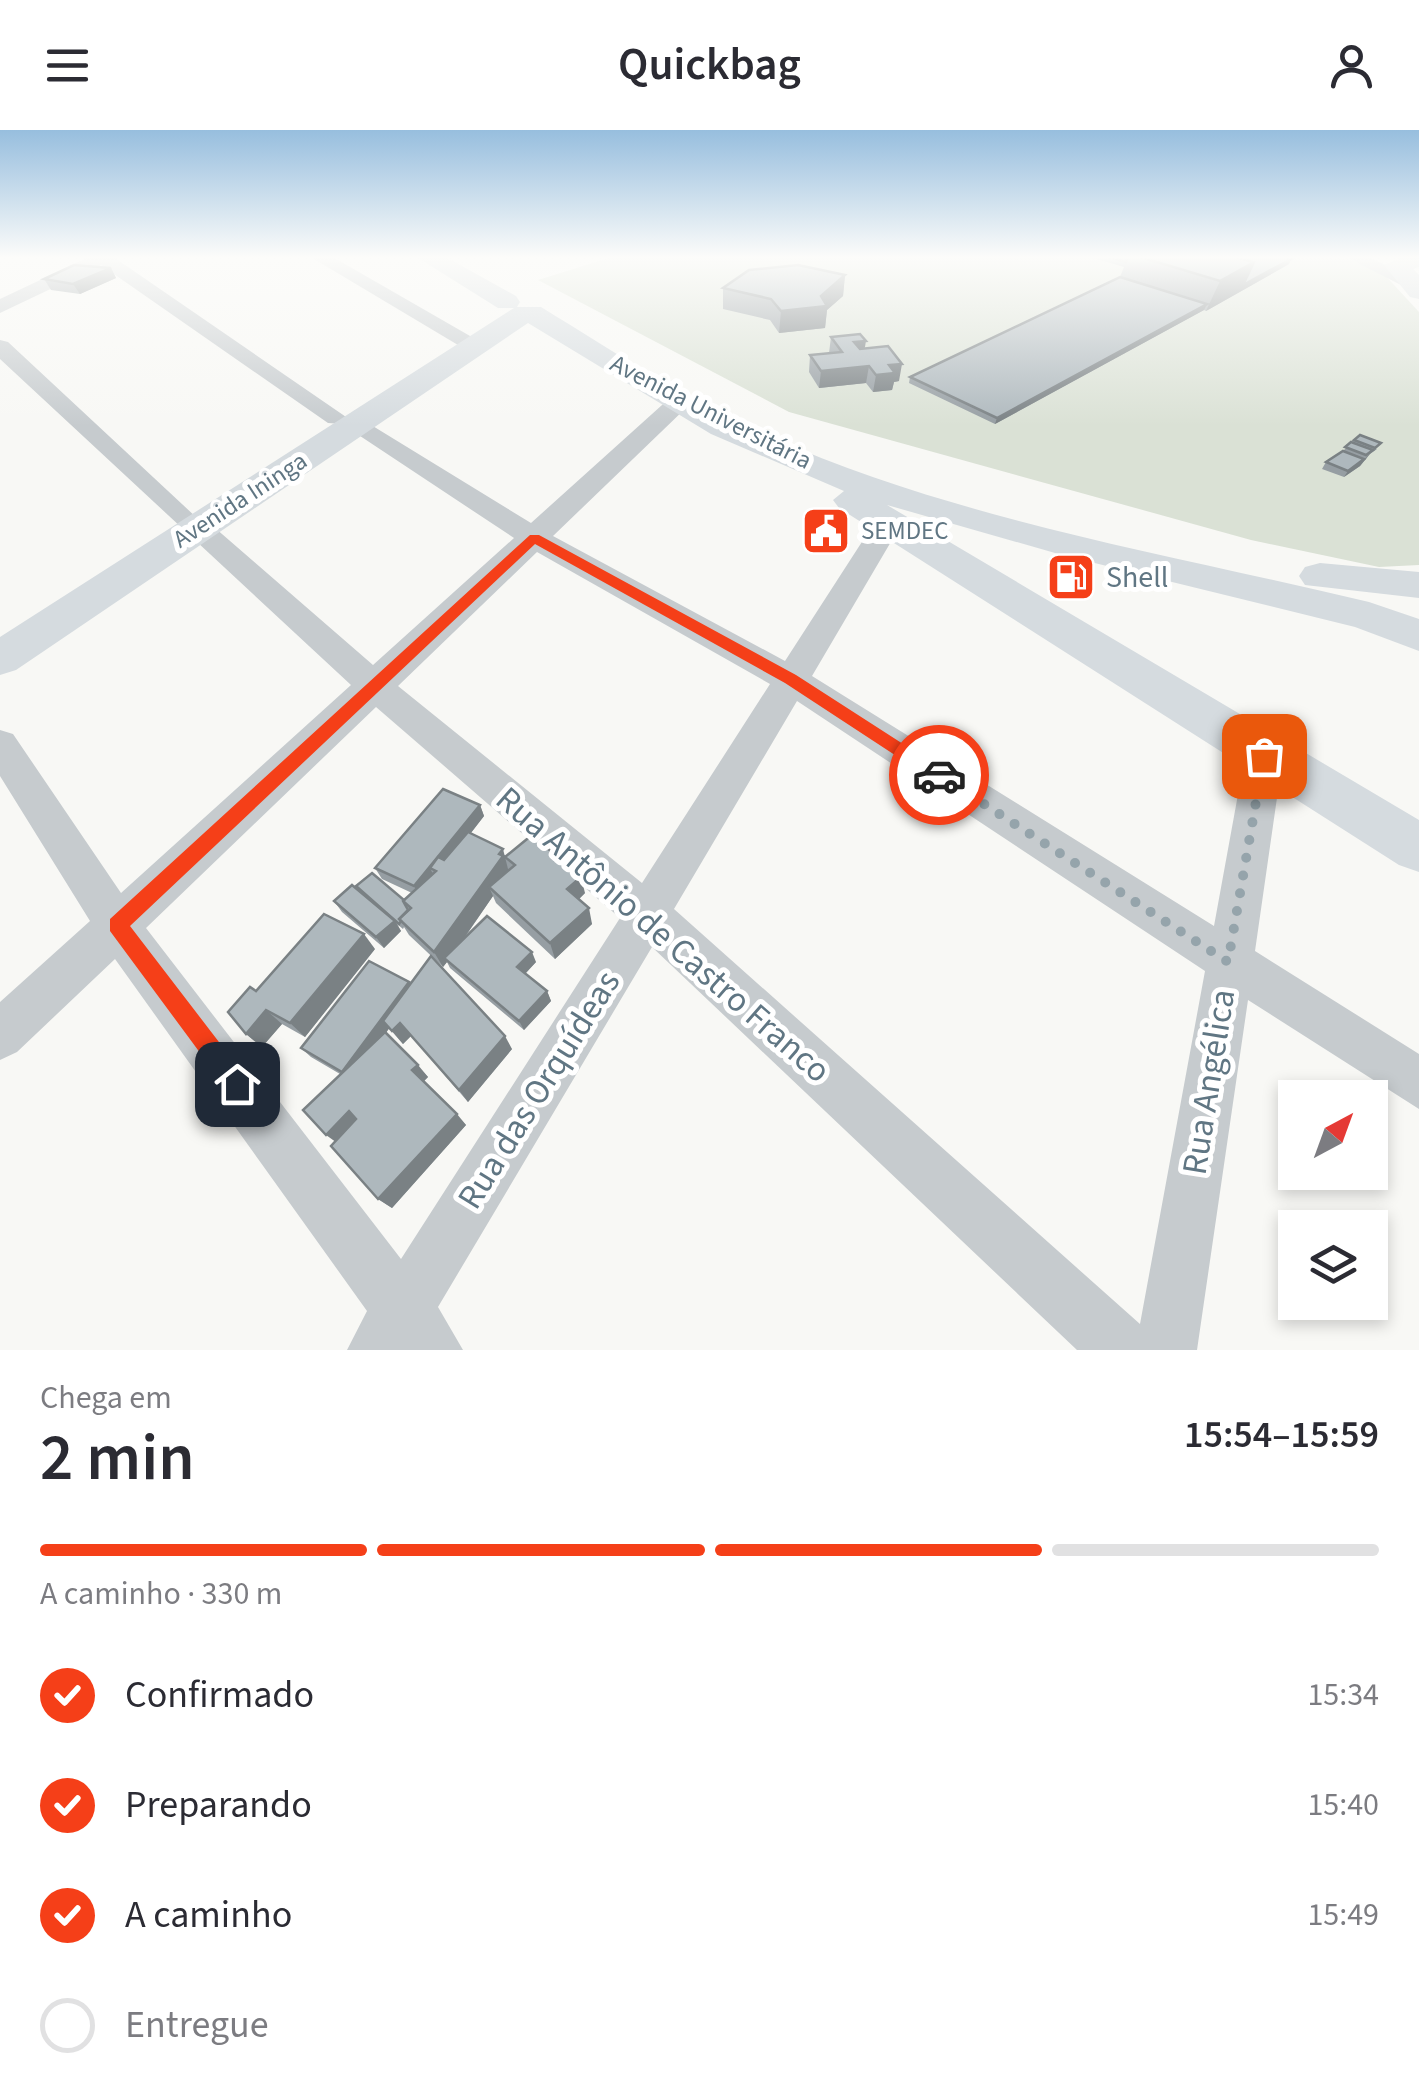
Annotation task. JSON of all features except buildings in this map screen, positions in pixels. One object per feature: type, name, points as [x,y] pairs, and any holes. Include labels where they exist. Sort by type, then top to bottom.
[{"type":"main road","name":"Avenida Ininga","points":[[0,638],[517,313]]},
{"type":"main road","name":"Avenida Universitária","points":[[538,313],[680,401],[909,500],[1143,549],[1346,580],[1419,585]]},
{"type":"main road","name":"Avenida Universitária","points":[[540,313],[772,440]]},
{"type":"main road","points":[[772,440],[888,523],[1419,848]]},
{"type":"main road","name":"Avenida Ininga","points":[[0,659],[190,522]]},
{"type":"main road","name":"Avenida Universitária","points":[[1143,549],[1369,616],[1419,636]]},
{"type":"street","points":[[187,313],[346,422],[534,538],[790,679],[1419,1083]]},
{"type":"street","points":[[421,313],[474,342]]},
{"type":"street","name":"Rua Antônio de Castro Franco","points":[[0,347],[374,686],[649,915],[1122,1350]]},
{"type":"street","points":[[0,1035],[680,401]]},
{"type":"street","name":"Rua das Orquídeas","points":[[378,1350],[888,523]]},
{"type":"street","points":[[0,744],[117,925],[404,1306],[432,1350]]},
{"type":"street","name":"Rua Angélica","points":[[1166,1350],[1264,756]]},
{"type":"shaded area","points":[[601,313],[1419,313],[1419,565],[1379,567],[1251,540],[789,412]]},
{"type":"way so far","points":[[939,775],[1228,962],[1264,756]]},
{"type":"place","name":"SEMDEC","points":[[826,531]]},
{"type":"place","name":"Shell","points":[[1071,577]]},
{"type":"route","points":[[237,1084],[117,925],[534,538],[790,679],[939,775]]}]
